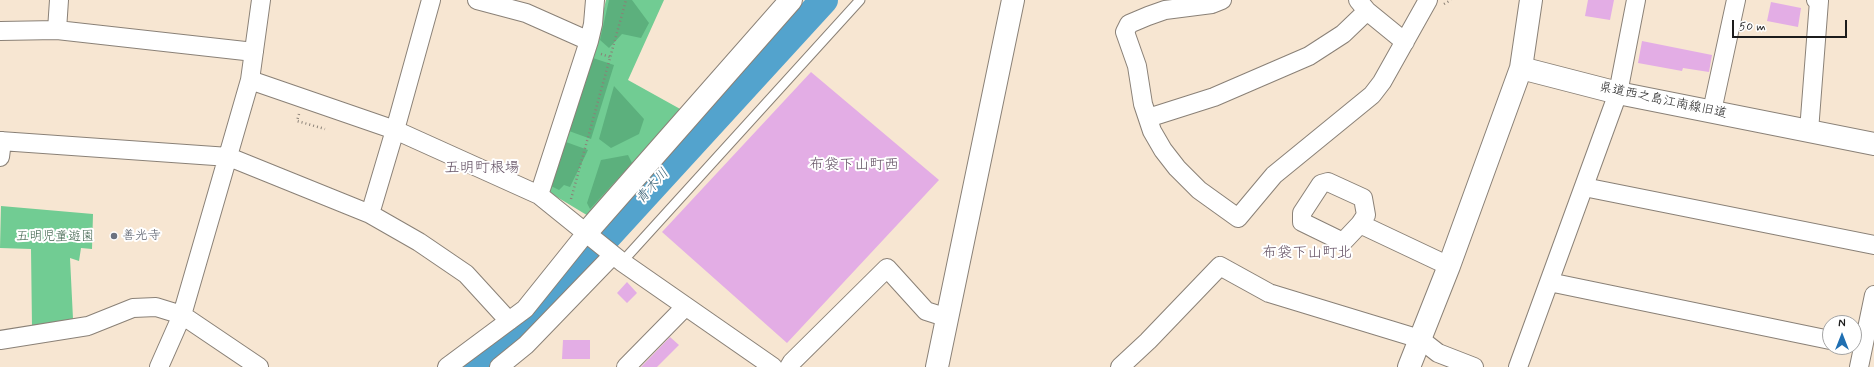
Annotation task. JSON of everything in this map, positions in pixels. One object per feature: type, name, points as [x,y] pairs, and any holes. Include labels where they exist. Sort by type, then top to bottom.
[{"type":"street","points":[[57,30],[59,0]]},
{"type":"street","points":[[159,367],[182,315],[229,157],[250,80],[260,0]]},
{"type":"street","points":[[370,214],[431,0]]},
{"type":"street","points":[[477,0],[526,13],[588,41]]},
{"type":"street","points":[[539,195],[593,24],[595,0]]},
{"type":"street","points":[[447,367],[525,309],[791,0]]},
{"type":"street","points":[[937,367],[1013,0]]},
{"type":"street","points":[[1222,0],[1212,4],[1166,10],[1129,24],[1125,32],[1137,66],[1143,104],[1152,131],[1162,150],[1177,168],[1199,190],[1238,218],[1274,175],[1372,95],[1382,82],[1428,0]]},
{"type":"street","points":[[1409,367],[1449,266],[1520,68],[1531,0]]},
{"type":"street","points":[[1518,367],[1618,93],[1636,0]]},
{"type":"street","points":[[1712,112],[1736,0]]},
{"type":"street","points":[[1809,131],[1818,1],[1816,0]]},
{"type":"street","points":[[1148,118],[1214,97],[1309,56],[1343,34],[1362,6],[1405,42]]},
{"type":"street","points":[[0,31],[57,30],[254,52]]},
{"type":"street","name":"県道西之島江南線旧道","points":[[1520,68],[1618,93],[1874,144]]},
{"type":"street","points":[[250,80],[395,130],[539,195],[615,256],[685,307],[773,367]]},
{"type":"street","points":[[0,147],[229,157],[370,214],[419,242],[466,274],[509,321]]},
{"type":"street","points":[[1584,187],[1874,245]]},
{"type":"street","points":[[1360,224],[1449,266]]},
{"type":"street","points":[[499,367],[526,345],[615,256]]},
{"type":"street","points":[[1120,367],[1148,341],[1220,266],[1269,293],[1420,340],[1438,353],[1474,367]]},
{"type":"street","points":[[789,367],[792,362],[887,268],[926,311],[948,318]]},
{"type":"street","points":[[1549,282],[1822,338]]},
{"type":"street","points":[[1862,336],[1874,294]]},
{"type":"street","points":[[0,340],[88,326],[133,308],[156,307],[182,315],[259,367]]},
{"type":"street","points":[[626,367],[685,307]]},
{"type":"street","points":[[1859,355],[1859,367]]},
{"type":"lane","points":[[615,256],[860,0]]},
{"type":"path","points":[[571,199],[626,0]]},
{"type":"path","points":[[300,110],[297,121],[325,129]]},
{"type":"green space","points":[[606,0],[664,0],[628,80],[682,110],[590,217],[547,191],[598,33]]},
{"type":"green space","points":[[609,0],[632,0],[649,23],[641,38],[622,34],[609,48],[600,40]]},
{"type":"green space","points":[[593,58],[614,65],[591,139],[569,131]]},
{"type":"green space","points":[[614,86],[644,119],[639,134],[611,148],[599,139]]},
{"type":"green space","points":[[566,142],[588,150],[570,187],[564,185],[559,190],[551,186]]},
{"type":"green space","points":[[628,155],[632,163],[590,209],[587,203],[601,160]]},
{"type":"green space","name":"五明児童遊園","points":[[1,206],[93,214],[92,249],[81,248],[79,261],[70,258],[73,319],[32,327],[31,249],[0,248]]},
{"type":"building","points":[[1588,0],[1614,0],[1610,20],[1585,16]]},
{"type":"building","points":[[1771,2],[1801,8],[1798,27],[1767,21]]},
{"type":"building","points":[[1642,41],[1712,55],[1709,72],[1683,68],[1682,71],[1638,63]]},
{"type":"building","points":[[811,72],[939,180],[787,343],[662,232]]},
{"type":"building","points":[[627,282],[637,293],[627,303],[617,293]]},
{"type":"building","points":[[670,337],[679,345],[657,367],[641,367]]},
{"type":"building","points":[[563,340],[590,340],[590,359],[562,359]]},
{"type":"waterway","name":"青木川","points":[[475,367],[518,334],[824,0]]},
{"type":"place","name":"善光寺","points":[[114,236]]},
{"type":"district","name":"布袋下山町西","points":[[854,166]]},
{"type":"district","name":"五明町根場","points":[[482,169]]},
{"type":"district","name":"布袋下山町北","points":[[1307,254]]}]
